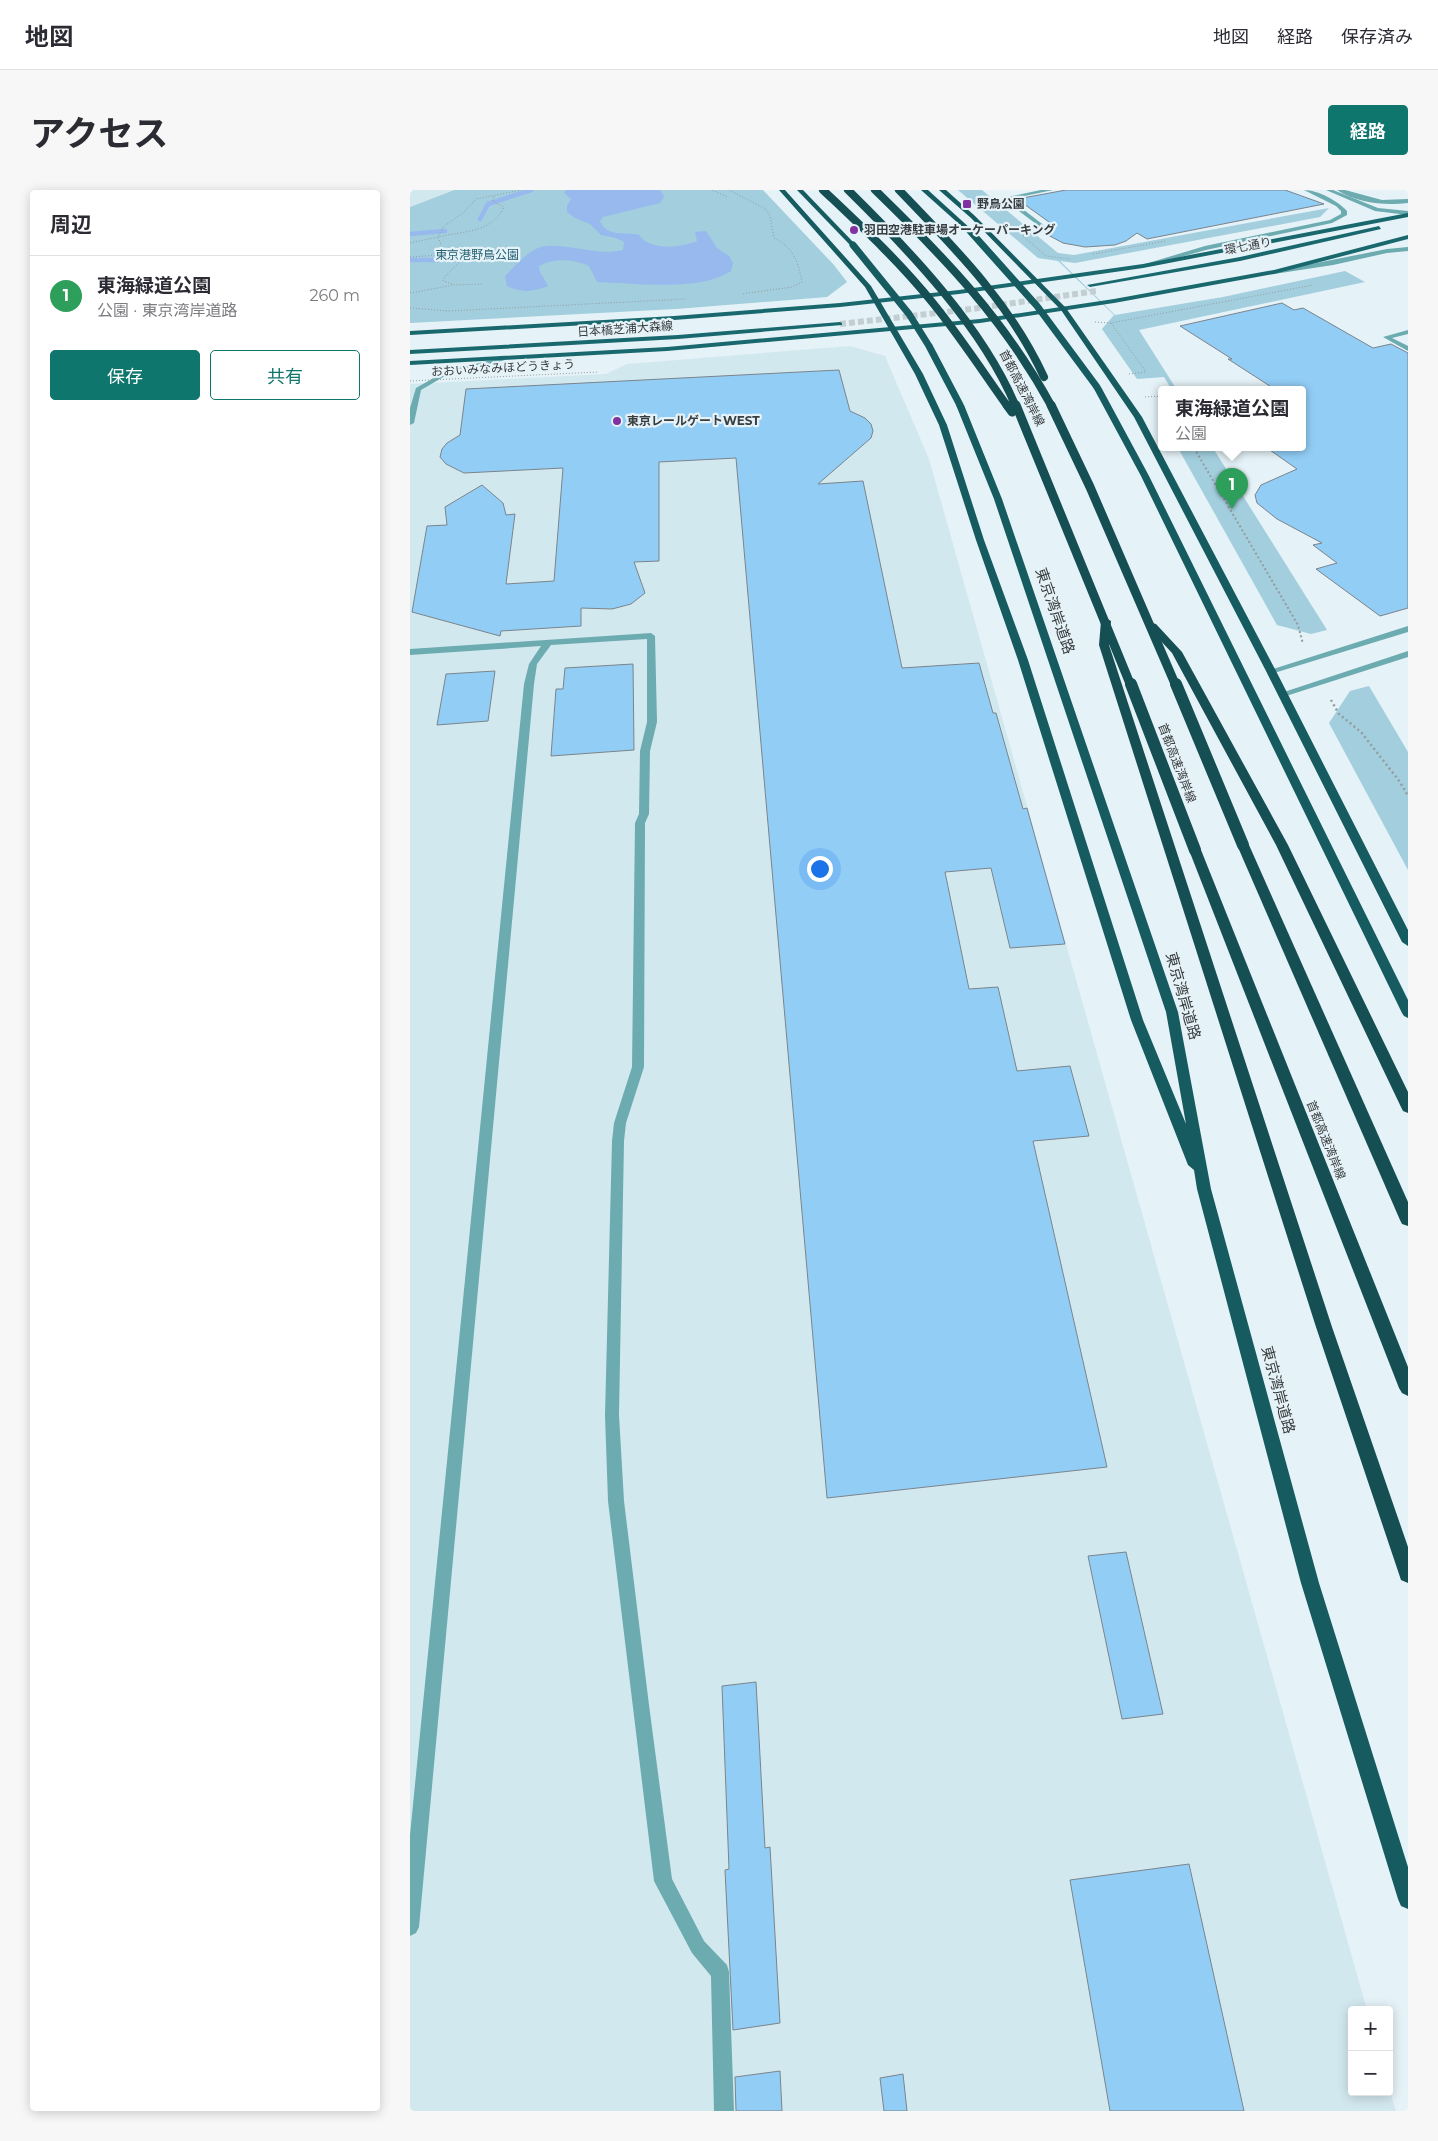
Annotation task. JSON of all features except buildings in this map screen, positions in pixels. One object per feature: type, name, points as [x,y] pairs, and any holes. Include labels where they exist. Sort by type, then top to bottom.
[{"type":"highway","points":[[782,190],[862,277],[895,330],[919,374],[943,425],[1026,670],[1136,1020],[1204,1189]]},
{"type":"highway","name":"東京湾岸道路","points":[[800,190],[853,245],[893,293],[929,346],[960,404],[998,499],[1172,1012],[1204,1189],[1310,1583],[1408,1899]]},
{"type":"highway","points":[[823,190],[895,260],[945,318],[1030,438]]},
{"type":"highway","name":"首都高速湾岸線","points":[[848,190],[898,240],[951,302],[992,361],[1010,392],[1106,621],[1408,1388]]},
{"type":"highway","name":"首都高速湾岸線","points":[[875,190],[928,241],[991,312],[1029,368],[1067,435],[1152,626],[1243,845],[1408,1220]]},
{"type":"highway","points":[[899,190],[967,263],[1009,314],[1039,364],[1067,435]]},
{"type":"highway","points":[[924,190],[970,231],[1017,280],[1060,333],[1101,395],[1145,476],[1408,1013]]},
{"type":"highway","points":[[942,190],[973,217],[1064,309],[1138,417],[1283,694],[1408,942]]},
{"type":"highway","points":[[1106,621],[1104,645],[1321,1318],[1408,1574]]},
{"type":"highway","points":[[1152,626],[1177,652],[1282,845],[1408,1107]]},
{"type":"main road","points":[[410,333],[674,318],[878,301],[1143,266],[1408,214]]},
{"type":"main road","name":"環七通り","points":[[1090,284],[1240,259],[1408,221]]},
{"type":"main road","points":[[1399,232],[1408,230]]},
{"type":"main road","points":[[410,363],[676,348],[895,330],[1064,309],[1274,272],[1408,237]]},
{"type":"main road","name":"環七通り","points":[[1204,273],[1269,260]]},
{"type":"main road","points":[[1096,291],[1133,285]]},
{"type":"main road","name":"日本橋芝浦大森線","points":[[410,344],[598,335],[816,318]]},
{"type":"main road","name":"日本橋芝浦大森線","points":[[410,352],[669,338],[840,324]]},
{"type":"street","points":[[1044,228],[1005,198],[1050,190]]},
{"type":"street","points":[[1143,266],[1205,248],[1332,221],[1344,215],[1343,210],[1338,205],[1308,190]]},
{"type":"street","points":[[1329,190],[1372,208],[1408,214]]},
{"type":"street","points":[[1340,190],[1370,201],[1392,203],[1408,201]]},
{"type":"street","points":[[1274,272],[1333,263],[1387,251],[1408,249]]},
{"type":"street","points":[[1408,332],[1386,337],[1408,349]]},
{"type":"street","points":[[410,422],[418,389],[448,372],[508,358]]},
{"type":"street","points":[[410,382],[418,389]]},
{"type":"street","points":[[1271,671],[1408,629]]},
{"type":"street","points":[[410,652],[651,636],[652,722],[645,750],[644,814],[640,823],[638,1067],[620,1123],[618,1141],[612,1414],[616,1501],[663,1881],[698,1947],[720,1972],[724,2111]]},
{"type":"street","points":[[410,1927],[529,684],[533,664],[548,643]]},
{"type":"street","points":[[1283,694],[1408,654]]},
{"type":"path","points":[[455,285],[443,281],[444,277],[458,266],[463,258],[443,248],[439,242],[442,228],[463,213],[476,199],[521,190]]},
{"type":"path","points":[[712,190],[728,197]]},
{"type":"path","points":[[729,190],[766,209],[770,216],[774,238],[785,242],[794,252],[802,282],[792,287],[735,295]]},
{"type":"path","points":[[410,243],[491,225],[501,216],[504,207],[493,201],[494,196]]},
{"type":"path","points":[[410,256],[455,254]]},
{"type":"path","points":[[1092,322],[1110,323],[1320,283]]},
{"type":"path","points":[[410,293],[455,285],[482,284]]},
{"type":"path","points":[[410,308],[450,311],[661,298],[687,299]]},
{"type":"path","points":[[1110,323],[1146,372],[1128,374]]},
{"type":"path","name":"おおいみなみほどうきょう","points":[[410,382],[598,372]]},
{"type":"path","points":[[1142,397],[1158,396]]},
{"type":"path","points":[[1196,451],[1298,625],[1304,644]]},
{"type":"path","points":[[1331,700],[1339,714],[1361,732],[1400,782],[1408,796]]},
{"type":"shaded area","points":[[410,190],[453,190],[410,207]]},
{"type":"shaded area","points":[[850,346],[885,356],[929,459],[1366,2006],[1348,2006],[1348,2096],[1391,2096],[1396,2111],[410,2111],[410,384],[606,374],[627,364]]},
{"type":"green space","name":"東京港野鳥公園","points":[[454,190],[763,190],[834,265],[847,282],[827,297],[676,309],[410,323],[410,207]]},
{"type":"green space","points":[[958,190],[982,190],[1058,253],[1074,255],[1329,208],[1320,217],[1075,263],[1060,261],[1115,315],[1223,297],[1345,271],[1365,282],[1139,330],[1174,386],[1170,386],[1164,377],[1137,379],[1102,329],[1114,315],[1058,261],[1038,258]]},
{"type":"green space","points":[[1180,451],[1215,451],[1327,630],[1311,634],[1277,625]]},
{"type":"green space","points":[[1369,686],[1408,752],[1408,870],[1329,723],[1350,691]]},
{"type":"water","points":[[566,190],[660,190],[664,197],[660,203],[603,217],[600,221],[611,232],[639,235],[650,244],[666,247],[697,241],[695,232],[706,231],[717,248],[729,256],[733,263],[731,271],[718,278],[684,284],[597,282],[589,266],[577,262],[558,261],[539,266],[540,272],[548,286],[528,291],[517,290],[507,286],[505,276],[524,257],[538,248],[556,246],[601,252],[623,250],[624,242],[601,235],[590,224],[575,218],[567,212],[567,206],[571,199],[564,193]]},
{"type":"waterway","points":[[480,219],[488,204],[531,190]]},
{"type":"waterway","points":[[410,234],[445,231]]},
{"type":"waterway","points":[[410,260],[438,260]]},
{"type":"tunnel","points":[[840,324],[972,309],[1096,291]]},
{"type":"place","name":"野鳥公園","points":[[967,204]]},
{"type":"place","name":"羽田空港駐車場オーケーパーキング","points":[[854,230]]},
{"type":"place","name":"東京レールゲートWEST","points":[[617,421]]},
{"type":"place","name":"東海緑道公園","points":[[1232,509]]}]
